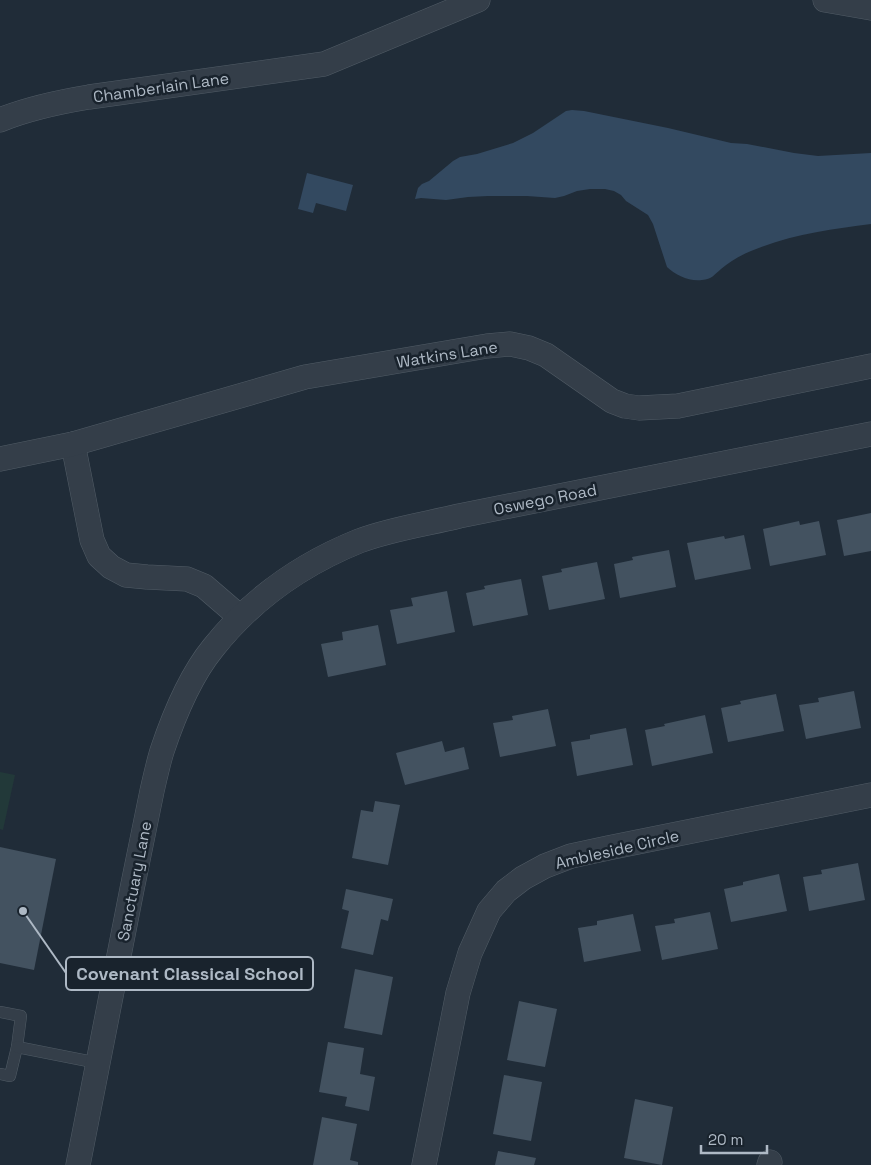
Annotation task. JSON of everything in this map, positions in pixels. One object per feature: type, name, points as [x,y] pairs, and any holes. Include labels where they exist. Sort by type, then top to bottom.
[{"type":"street","name":"Chamberlain Lane","points":[[0,120],[61,101],[324,64],[478,0]]},
{"type":"street","points":[[825,0],[871,8]]},
{"type":"street","name":"Watkins Lane","points":[[0,459],[73,444],[305,377],[487,346],[510,344],[529,348],[546,355],[612,401],[625,406],[639,408],[678,406],[871,366]]},
{"type":"street","name":"Oswego Road","points":[[240,617],[264,595],[324,557],[360,541],[396,530],[871,434]]},
{"type":"street","points":[[73,444],[92,540],[99,556],[111,567],[126,575],[186,579],[204,586],[240,617]]},
{"type":"street","name":"Sanctuary Lane","points":[[78,1165],[144,828],[161,753],[175,716],[194,678],[212,648],[240,617]]},
{"type":"street","name":"Ambleside Circle","points":[[424,1165],[458,993],[470,953],[489,911],[506,891],[523,878],[545,866],[571,856],[871,795]]},
{"type":"lane","points":[[0,1012],[21,1016],[17,1047],[10,1076],[0,1074]]},
{"type":"lane","points":[[17,1047],[98,1064]]},
{"type":"green space","points":[[0,772],[15,775],[3,830],[0,829]]},
{"type":"water","points":[[572,110],[668,128],[731,143],[747,144],[794,153],[818,156],[871,153],[871,224],[810,233],[765,245],[735,259],[711,278],[693,280],[674,273],[667,267],[653,224],[648,215],[614,191],[590,189],[555,198],[488,196],[446,200],[415,199],[418,188],[422,184],[429,181],[460,157],[513,143],[533,133],[566,111]]},
{"type":"water","points":[[307,173],[353,185],[346,211],[316,203],[313,213],[298,209]]},
{"type":"building","points":[[871,513],[871,551],[844,556],[837,520]]},
{"type":"building","points":[[799,521],[800,525],[819,521],[826,555],[770,566],[763,529]]},
{"type":"building","points":[[744,535],[751,569],[695,580],[687,543],[724,536],[725,539]]},
{"type":"building","points":[[669,550],[676,587],[620,598],[614,564],[633,560],[632,557]]},
{"type":"building","points":[[597,562],[605,599],[549,610],[542,576],[562,572],[561,569]]},
{"type":"building","points":[[521,579],[528,615],[473,626],[466,593],[485,589],[484,586]]},
{"type":"building","points":[[447,591],[455,632],[397,644],[390,610],[413,606],[411,598]]},
{"type":"building","points":[[378,625],[386,665],[328,677],[321,644],[343,640],[342,632]]},
{"type":"building","points":[[854,691],[861,728],[806,739],[799,705],[819,702],[818,698]]},
{"type":"building","points":[[776,694],[784,731],[728,742],[721,708],[741,704],[740,701]]},
{"type":"building","points":[[548,709],[556,746],[500,757],[493,723],[513,720],[512,716]]},
{"type":"building","points":[[705,715],[713,753],[652,766],[645,730]]},
{"type":"building","points":[[626,728],[633,765],[577,776],[571,742],[590,739],[590,735]]},
{"type":"building","points":[[442,741],[445,752],[464,747],[469,769],[405,785],[396,753]]},
{"type":"building","points":[[375,801],[400,805],[388,865],[352,858],[361,810],[373,812]]},
{"type":"building","points":[[0,847],[56,859],[34,970],[0,963]]},
{"type":"building","points":[[858,863],[865,900],[809,911],[803,877],[822,874],[821,870]]},
{"type":"building","points":[[779,874],[787,911],[731,922],[724,889],[743,885],[743,882]]},
{"type":"building","points":[[346,889],[393,899],[388,921],[381,919],[373,955],[341,948],[349,911],[342,909]]},
{"type":"building","points":[[710,912],[718,949],[662,960],[655,926],[675,923],[674,919]]},
{"type":"building","points":[[633,914],[641,951],[584,962],[578,928],[597,925],[597,921]]},
{"type":"building","points":[[355,969],[393,977],[382,1035],[344,1028]]},
{"type":"building","points":[[519,1001],[557,1009],[545,1067],[507,1060]]},
{"type":"building","points":[[328,1042],[364,1048],[360,1074],[375,1077],[369,1111],[345,1106],[347,1097],[319,1092]]},
{"type":"building","points":[[504,1075],[542,1082],[531,1141],[493,1134]]},
{"type":"building","points":[[635,1099],[673,1107],[662,1165],[624,1158]]},
{"type":"building","points":[[322,1117],[357,1124],[350,1160],[358,1162],[358,1165],[313,1165]]},
{"type":"building","points":[[498,1151],[536,1158],[534,1165],[495,1165]]},
{"type":"place","name":"Covenant Classical School","points":[[23,911]]}]
